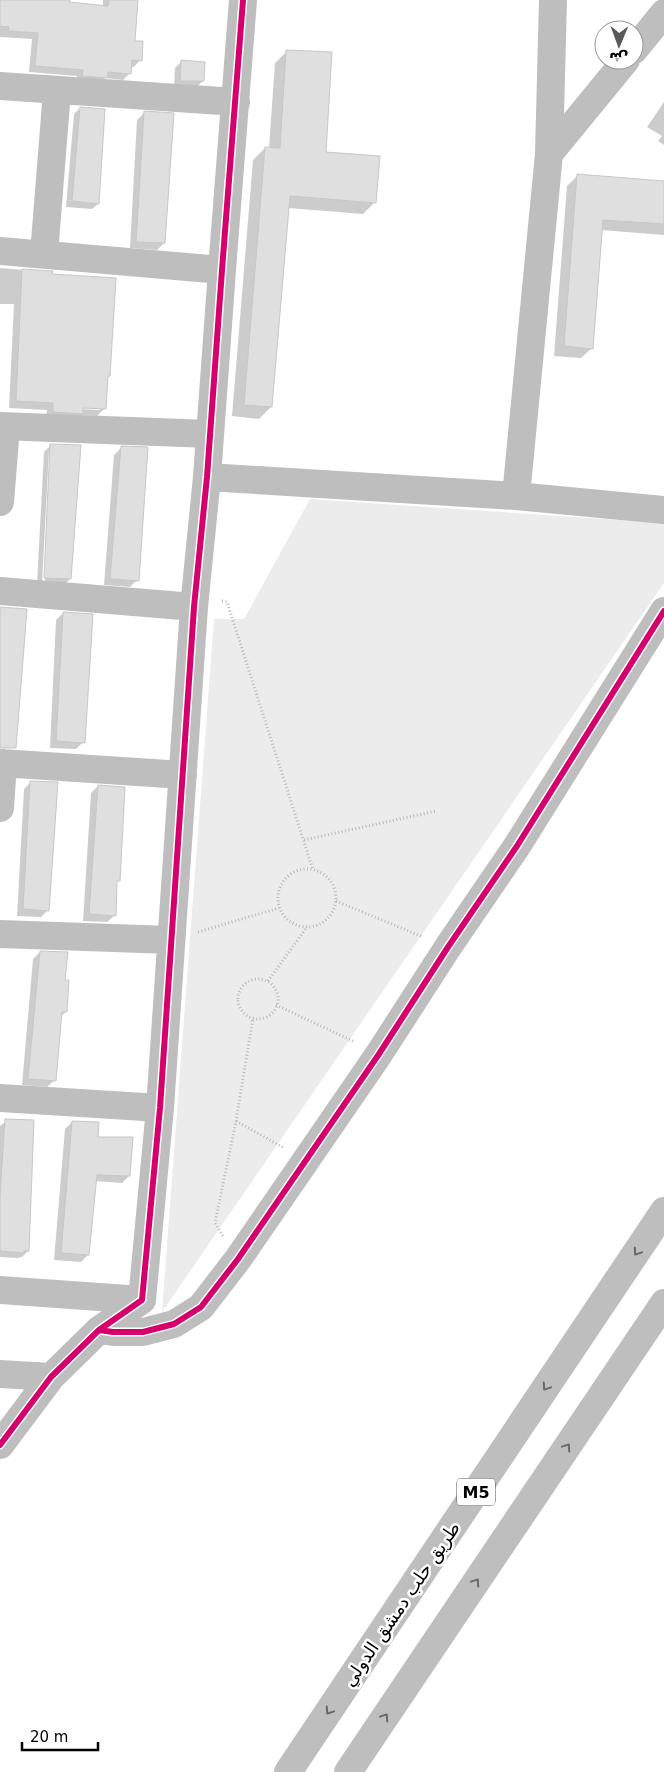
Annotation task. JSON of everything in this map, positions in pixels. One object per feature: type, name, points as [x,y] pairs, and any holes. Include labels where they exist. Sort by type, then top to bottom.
[{"type":"main road","points":[[0,1445],[51,1377],[99,1330],[142,1300],[160,1108],[170,940],[195,602],[207,477],[243,0]]},
{"type":"main road","points":[[516,496],[549,154],[552,0]]},
{"type":"main road","points":[[644,38],[664,13]]},
{"type":"main road","points":[[549,154],[618,70]]},
{"type":"main road","points":[[0,86],[236,102]]},
{"type":"main road","points":[[44,254],[58,91]]},
{"type":"main road","points":[[0,251],[222,270]]},
{"type":"main road","points":[[0,502],[3,427],[210,434]]},
{"type":"main road","points":[[207,477],[516,496],[664,510]]},
{"type":"main road","points":[[0,591],[195,602]]},
{"type":"main road","points":[[99,1330],[143,1332],[174,1324],[201,1307],[238,1259],[379,1054],[448,947],[517,846],[664,611]]},
{"type":"main road","points":[[0,808],[2,763],[183,776]]},
{"type":"main road","points":[[0,934],[170,940]]},
{"type":"main road","points":[[0,1098],[160,1108]]},
{"type":"main road","name":"طريق حلب دمشق الدولي","points":[[288,1772],[664,1211]]},
{"type":"main road","points":[[0,1290],[142,1300]]},
{"type":"main road","points":[[348,1772],[664,1303]]},
{"type":"main road","points":[[0,1374],[51,1377]]},
{"type":"path","points":[[195,602],[227,602],[313,870]]},
{"type":"path","points":[[304,840],[436,811]]},
{"type":"path","points":[[304,869],[313,870],[320,872],[332,884],[336,900],[334,909],[323,922],[316,926],[298,926],[290,922],[279,908],[278,891],[282,883],[295,872],[304,869]]},
{"type":"path","points":[[336,900],[448,947]]},
{"type":"path","points":[[170,940],[279,908]]},
{"type":"path","points":[[268,981],[307,927]]},
{"type":"path","points":[[261,979],[268,981],[277,994],[276,1006],[264,1018],[253,1018],[241,1010],[237,998],[239,991],[248,981],[261,979]]},
{"type":"path","points":[[276,1006],[379,1054]]},
{"type":"path","points":[[238,1259],[215,1223],[236,1121],[253,1018]]},
{"type":"path","points":[[236,1121],[306,1160]]},
{"type":"shaded area","points":[[310,499],[664,523],[664,583],[162,1312],[214,619],[244,619]]},
{"type":"building","points":[[0,0],[70,0],[69,2],[108,6],[109,0],[138,0],[135,41],[143,41],[142,61],[132,60],[131,74],[108,72],[107,78],[82,76],[83,70],[35,66],[38,33],[8,31],[9,27],[0,26]]},
{"type":"building","points":[[286,50],[332,52],[326,152],[380,156],[376,203],[290,196],[272,407],[244,405],[265,147],[280,148]]},
{"type":"building","points":[[181,60],[205,62],[204,81],[180,81]]},
{"type":"building","points":[[80,107],[105,109],[99,204],[72,201]]},
{"type":"building","points":[[144,111],[174,113],[165,243],[136,242]]},
{"type":"building","points":[[577,174],[664,181],[664,224],[603,220],[593,349],[564,346]]},
{"type":"building","points":[[22,269],[53,271],[52,274],[116,278],[106,409],[83,408],[83,414],[53,412],[53,403],[16,401]]},
{"type":"building","points":[[50,444],[81,445],[71,579],[44,578]]},
{"type":"building","points":[[121,446],[148,447],[139,581],[110,579]]},
{"type":"building","points":[[0,607],[27,609],[16,748],[0,748]]},
{"type":"building","points":[[63,612],[93,614],[85,743],[56,741]]},
{"type":"building","points":[[30,781],[58,782],[49,911],[23,909]]},
{"type":"building","points":[[98,785],[125,787],[120,881],[117,881],[116,916],[89,914]]},
{"type":"building","points":[[40,951],[68,952],[65,980],[69,980],[67,1012],[62,1012],[56,1081],[28,1079]]},
{"type":"building","points":[[5,1119],[34,1120],[29,1251],[24,1251],[24,1253],[0,1251],[0,1196]]},
{"type":"building","points":[[72,1121],[99,1122],[98,1137],[133,1137],[130,1176],[97,1175],[89,1255],[61,1253]]},
{"type":"cycle path","points":[[0,1445],[51,1377],[99,1330],[142,1300],[160,1108],[194,607],[207,477],[243,0]]},
{"type":"cycle path","points":[[99,1330],[143,1332],[174,1324],[201,1307],[238,1259],[379,1054],[448,947],[517,846],[664,611]]}]
